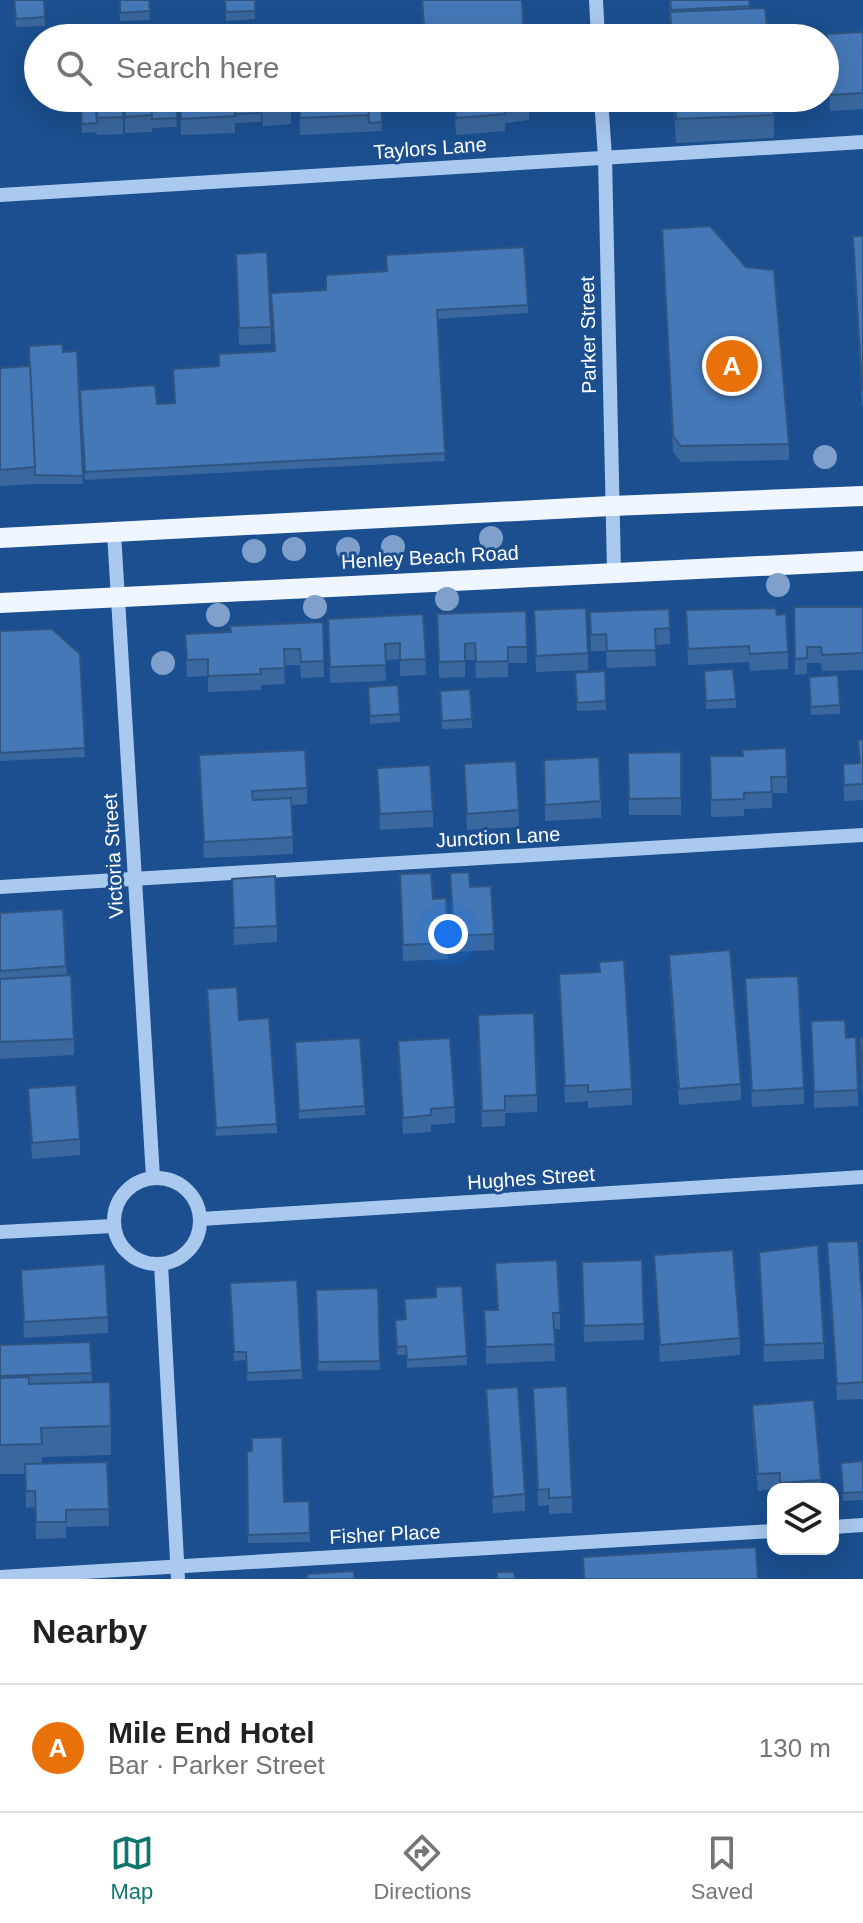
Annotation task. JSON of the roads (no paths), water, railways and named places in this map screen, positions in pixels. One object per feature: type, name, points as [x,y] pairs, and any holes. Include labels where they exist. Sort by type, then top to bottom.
[{"type":"main road","name":"Henley Beach Road","points":[[0,538],[863,496]]},
{"type":"main road","name":"Henley Beach Road","points":[[0,603],[863,561]]},
{"type":"street","points":[[596,0],[597,24]]},
{"type":"street","name":"Parker Street","points":[[602,112],[614,571]]},
{"type":"street","name":"Taylors Lane","points":[[0,195],[863,142]]},
{"type":"street","name":"Victoria Street","points":[[114,533],[153,1177]]},
{"type":"street","name":"Junction Lane","points":[[0,887],[863,835]]},
{"type":"street","points":[[153,1177],[170,1179],[193,1196],[201,1219],[196,1240],[183,1255],[161,1264],[141,1262],[122,1248],[113,1226],[114,1209],[130,1186],[153,1177]]},
{"type":"street","name":"Hughes Street","points":[[201,1219],[863,1177]]},
{"type":"street","points":[[0,1232],[113,1226]]},
{"type":"street","points":[[161,1264],[177,1573]]},
{"type":"street","points":[[839,1527],[863,1525]]},
{"type":"street","name":"Fisher Place","points":[[0,1577],[177,1573],[767,1531]]},
{"type":"place","name":"Mile End Hotel","points":[[732,366]]}]
